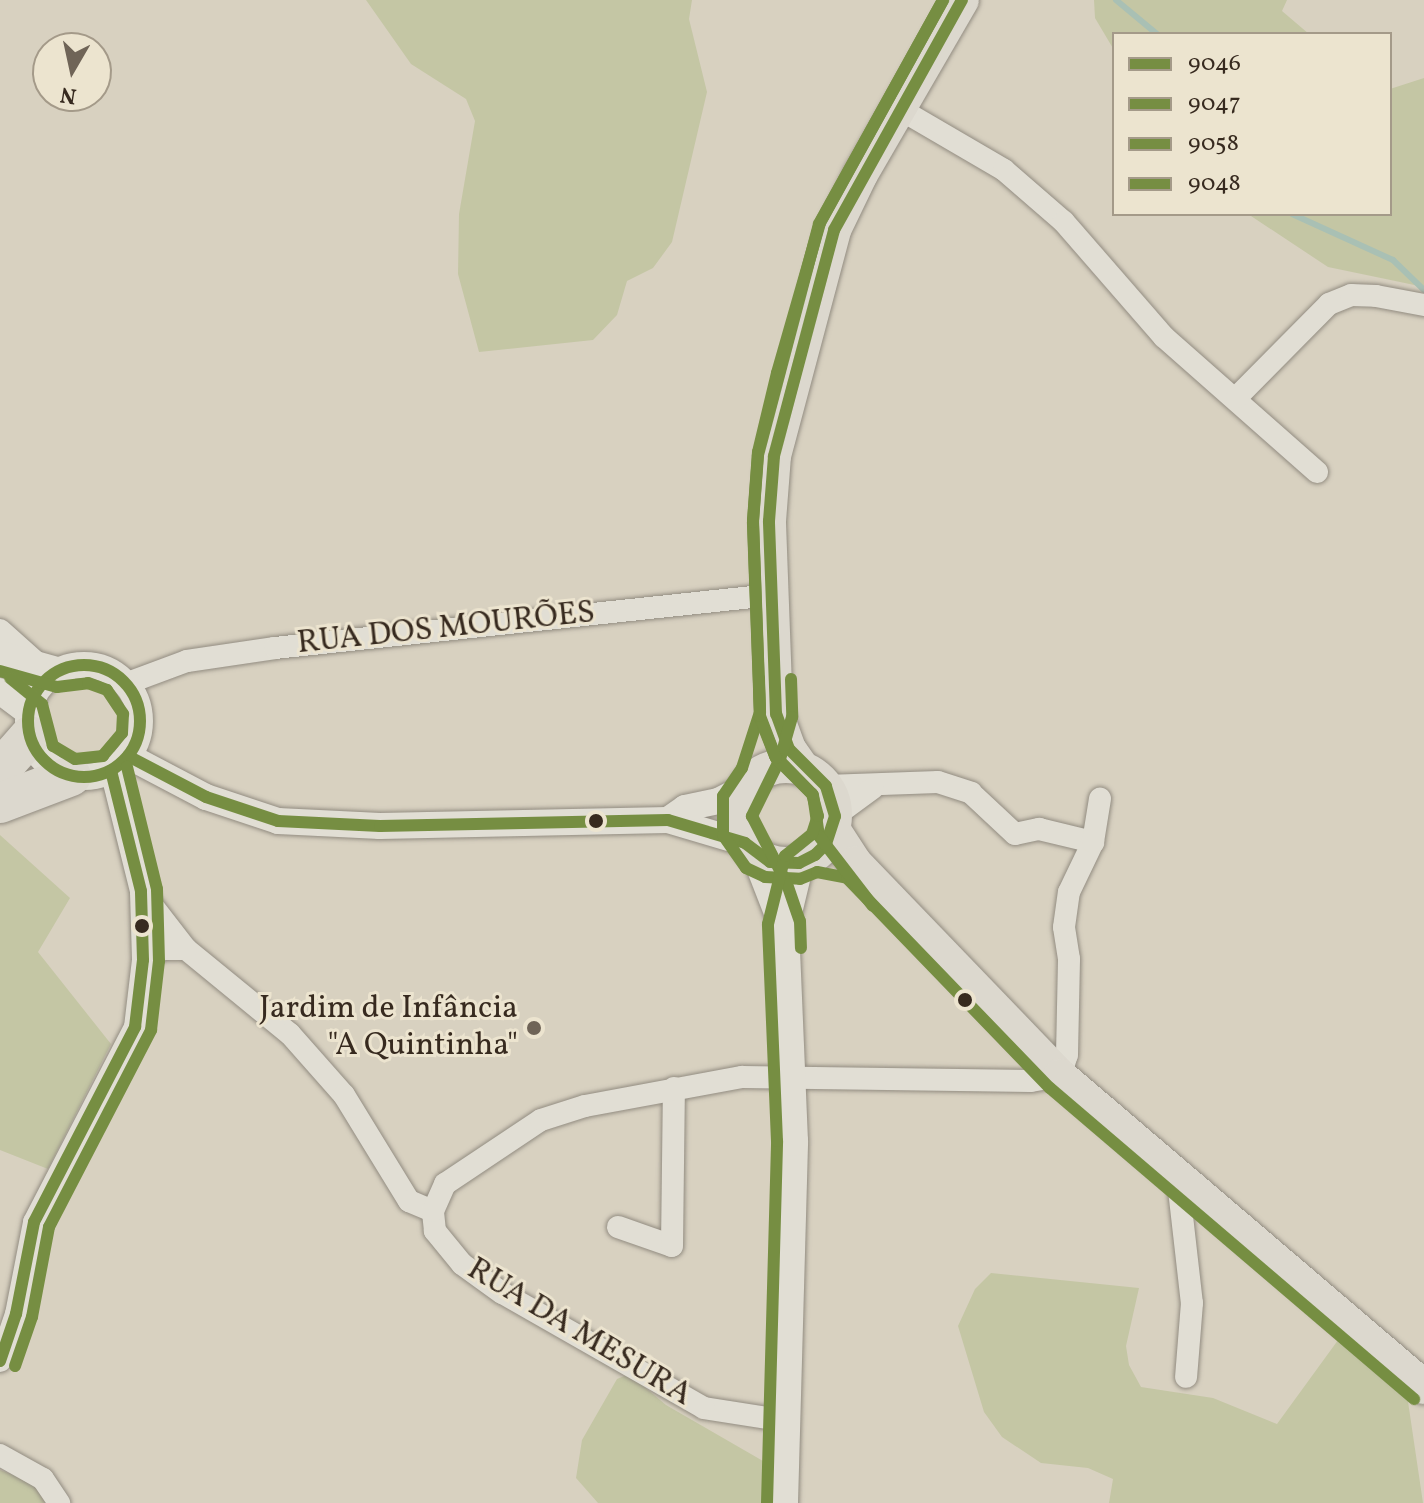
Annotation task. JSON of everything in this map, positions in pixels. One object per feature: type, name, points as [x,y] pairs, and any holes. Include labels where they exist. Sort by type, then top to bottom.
[{"type":"highway","points":[[0,770],[29,725]]},
{"type":"highway","points":[[0,803],[71,776]]},
{"type":"main road","points":[[783,1503],[793,1141],[784,925],[819,820],[776,714],[769,521],[774,456],[792,377],[834,230],[898,108],[962,0]]},
{"type":"main road","points":[[776,714],[736,815],[784,925]]},
{"type":"main road","points":[[751,781],[771,768],[855,863],[1060,1076],[1178,1181],[1424,1387]]},
{"type":"main road","points":[[751,850],[770,862],[819,820]]},
{"type":"street","points":[[898,108],[1004,170],[1064,222],[1164,337],[1237,397],[1317,472]]},
{"type":"street","points":[[1237,397],[1329,304],[1351,295],[1424,305]]},
{"type":"street","name":"RUA DOS MOURÕES","points":[[125,684],[187,661],[275,648],[772,595]]},
{"type":"street","points":[[0,630],[51,669]]},
{"type":"street","points":[[0,654],[51,669],[100,668],[125,684],[140,719],[120,764],[141,891],[143,960],[135,1027],[34,1222],[16,1314],[0,1361]]},
{"type":"street","points":[[29,725],[39,688],[51,669]]},
{"type":"street","points":[[0,691],[29,725],[49,765],[71,776],[120,764],[236,809],[316,826],[668,820],[751,850]]},
{"type":"street","points":[[668,820],[685,808],[751,781]]},
{"type":"street","points":[[819,820],[878,786],[938,782],[971,793],[1015,834],[1039,829],[1093,842]]},
{"type":"street","points":[[141,891],[186,949],[290,1034],[344,1095],[409,1201],[433,1211],[445,1184],[541,1120],[674,1088],[742,1077],[1031,1081],[1060,1076],[1067,1055],[1069,959],[1064,927],[1069,892],[1093,842],[1100,799]]},
{"type":"street","points":[[143,960],[163,949],[186,949]]},
{"type":"street","points":[[618,1227],[672,1246],[674,1088]]},
{"type":"street","points":[[1178,1181],[1192,1303],[1186,1377]]},
{"type":"street","name":"RUA DA MESURA","points":[[433,1211],[435,1231],[462,1264],[502,1293],[704,1408],[786,1421]]},
{"type":"street","points":[[0,1455],[43,1479],[59,1503]]},
{"type":"green space","points":[[366,0],[692,0],[689,19],[707,92],[672,242],[653,268],[627,281],[617,315],[593,340],[479,352],[458,274],[459,214],[475,121],[466,99],[411,64]]},
{"type":"green space","points":[[1094,0],[1287,0],[1282,11],[1307,32],[1112,32],[1112,47],[1095,18]]},
{"type":"green space","points":[[1424,78],[1424,287],[1328,267],[1251,216],[1392,216],[1392,88]]},
{"type":"green space","points":[[0,835],[70,898],[38,952],[111,1044],[48,1169],[0,1150]]},
{"type":"green space","points":[[991,1273],[1139,1288],[1126,1346],[1129,1365],[1141,1387],[1213,1398],[1277,1424],[1341,1336],[1406,1388],[1423,1503],[1109,1503],[1113,1479],[1088,1468],[1041,1463],[1002,1437],[984,1412],[958,1326],[975,1289]]},
{"type":"green space","points":[[629,1374],[666,1405],[763,1461],[768,1503],[598,1503],[576,1478],[582,1440],[617,1379]]},
{"type":"green space","points":[[0,1470],[44,1486],[53,1503],[0,1503]]},
{"type":"waterway","points":[[1116,0],[1155,32]]},
{"type":"waterway","points":[[1296,216],[1393,260],[1424,290]]},
{"type":"transit line","name":"9047","points":[[943,0],[820,223],[777,373],[758,452],[753,520],[760,712],[742,768],[723,796],[723,835],[746,868],[765,877],[800,879],[817,872],[847,878],[1050,1088],[1414,1399]]},
{"type":"transit line","name":"9058","points":[[767,1503],[777,1141],[768,924],[785,856],[812,834],[818,816],[812,794],[776,758],[760,716],[753,522],[758,455],[819,224],[943,0]]},
{"type":"transit line","name":"9046","points":[[128,756],[206,797],[278,821],[380,826],[668,820],[745,843],[770,862],[799,863],[815,855],[826,844],[835,816],[826,786],[789,749],[776,714],[769,521],[774,456],[834,230],[962,0]]},
{"type":"transit line","name":"9046","points":[[84,665],[105,669],[123,682],[136,700],[140,721],[136,742],[123,760],[105,773],[84,777],[63,773],[45,760],[32,742],[28,721],[32,700],[45,682],[63,669],[84,665]]},
{"type":"transit line","name":"9048","points":[[0,671],[57,687],[88,683],[107,690],[123,714],[122,733],[103,756],[75,759],[53,746],[42,704],[10,678]]},
{"type":"transit line","name":"9047","points":[[759,678],[760,718],[775,756],[813,795],[819,836],[873,906]]},
{"type":"transit line","name":"9058","points":[[791,679],[792,717],[780,759],[752,816],[787,884],[800,921],[801,948]]},
{"type":"transit line","name":"9048","points":[[15,1366],[32,1317],[49,1227],[151,1030],[159,961],[157,889],[127,767]]},
{"type":"transit line","name":"9046","points":[[0,1361],[16,1314],[34,1222],[135,1027],[143,960],[141,891],[111,771]]},
{"type":"place","name":"Jardim de Infância \"A Quintinha\"","points":[[534,1028]]}]
